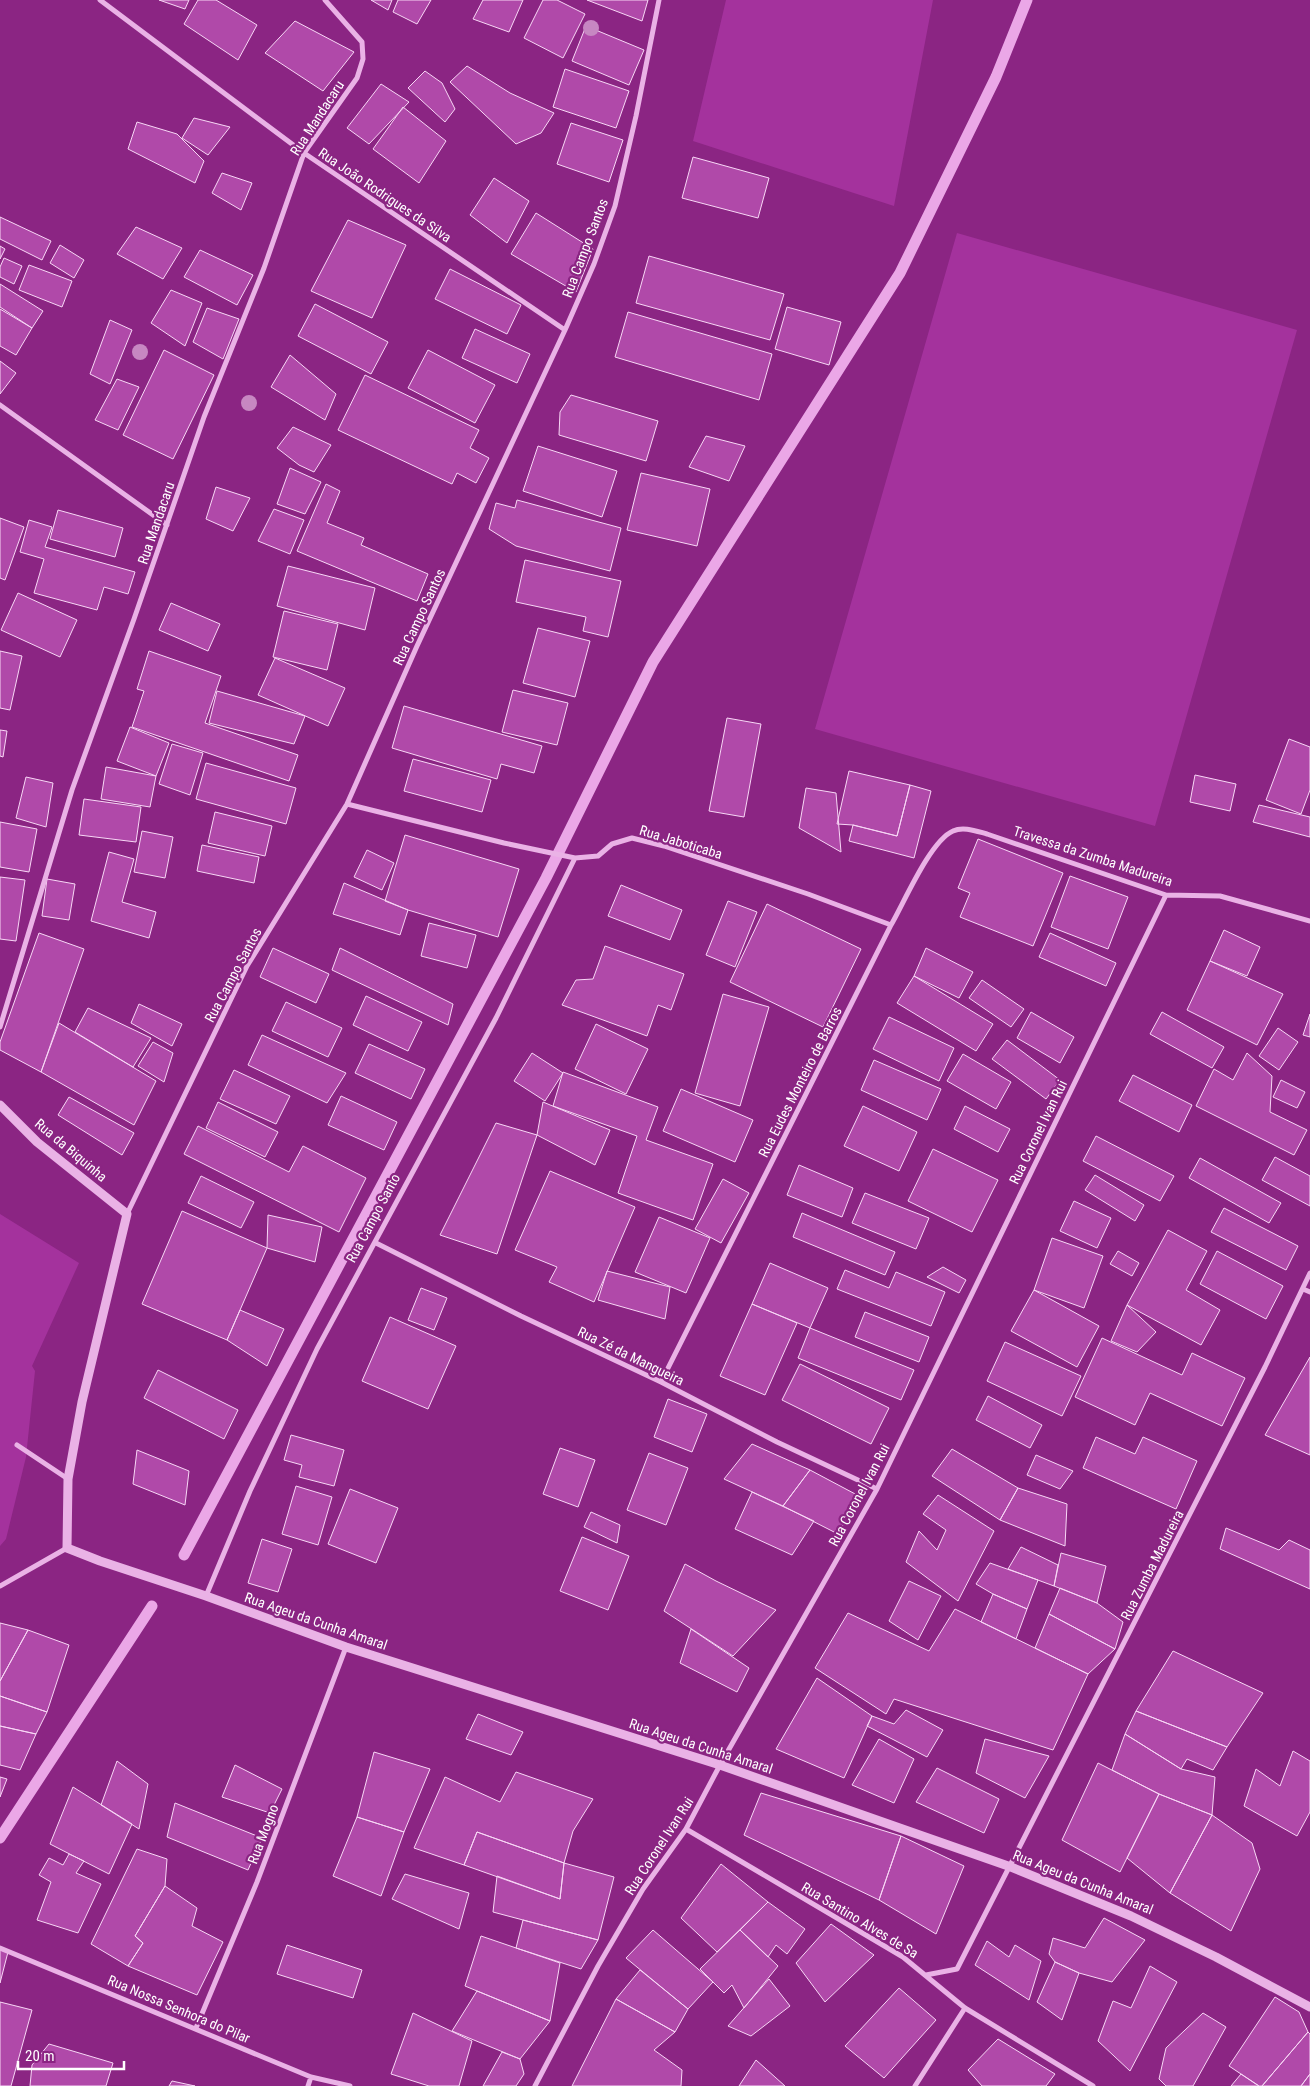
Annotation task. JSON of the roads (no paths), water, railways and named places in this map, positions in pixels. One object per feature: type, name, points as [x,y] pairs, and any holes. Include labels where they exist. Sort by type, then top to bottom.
[{"type":"street","name":"Rua João Rodrigues da Silva","points":[[100,0],[304,154],[565,330]]},
{"type":"street","name":"Rua Mandacaru","points":[[0,1027],[72,790],[204,417],[264,268],[304,154],[357,78],[363,59],[362,42],[324,0]]},
{"type":"street","name":"Rua Campo Santos","points":[[128,1214],[247,966],[347,804],[594,264],[615,206],[636,116],[659,0]]},
{"type":"street","points":[[0,405],[167,524]]},
{"type":"street","name":"Rua Jaboticaba","points":[[347,804],[575,858],[598,856],[612,844],[632,838],[664,846],[799,891],[891,926]]},
{"type":"street","name":"Rua Eudes Monteiro de Barros","points":[[661,1382],[891,926],[929,855],[941,838],[953,830],[965,829],[987,834]]},
{"type":"street","name":"Travessa da Zumba Madureira","points":[[987,834],[1166,894],[1220,896],[1310,921]]},
{"type":"street","name":"Rua Campo Santo","points":[[206,1596],[250,1491],[317,1349],[496,1018],[575,858]]},
{"type":"street","name":"Rua Coronel Ivan Rui","points":[[535,2086],[598,1966],[643,1890],[686,1829],[720,1765],[878,1489],[1166,894]]},
{"type":"street","name":"Rua da Biquinha","points":[[0,1105],[37,1142],[128,1214]]},
{"type":"street","points":[[0,1586],[68,1548],[68,1479],[82,1402],[128,1214]]},
{"type":"street","name":"Rua Zé da Mangueira","points":[[376,1242],[521,1316],[661,1382],[777,1442],[878,1489]]},
{"type":"street","name":"Rua Zumba Madureira","points":[[926,1975],[957,1969],[1261,1376],[1310,1273]]},
{"type":"street","points":[[1303,1289],[1310,1292]]},
{"type":"street","points":[[17,1445],[68,1479]]},
{"type":"street","name":"Rua Ageu da Cunha Amaral","points":[[68,1548],[100,1561],[206,1596],[346,1647],[720,1765],[1010,1867],[1131,1916],[1216,1957],[1310,2007]]},
{"type":"street","name":"Rua Mogno","points":[[196,2028],[257,1882],[346,1647]]},
{"type":"street","name":"Rua Santino Alves de Sa","points":[[686,1829],[903,1957],[965,2008],[1093,2086]]},
{"type":"street","name":"Rua Nossa Senhora do Pilar","points":[[0,1948],[311,2077],[350,2086]]},
{"type":"street","points":[[915,2086],[965,2008]]},
{"type":"street","points":[[308,2086],[311,2077]]},
{"type":"waterway","points":[[184,1555],[546,878],[653,662],[900,273],[996,77],[1027,0]]},
{"type":"waterway","points":[[0,1838],[152,1606]]}]
